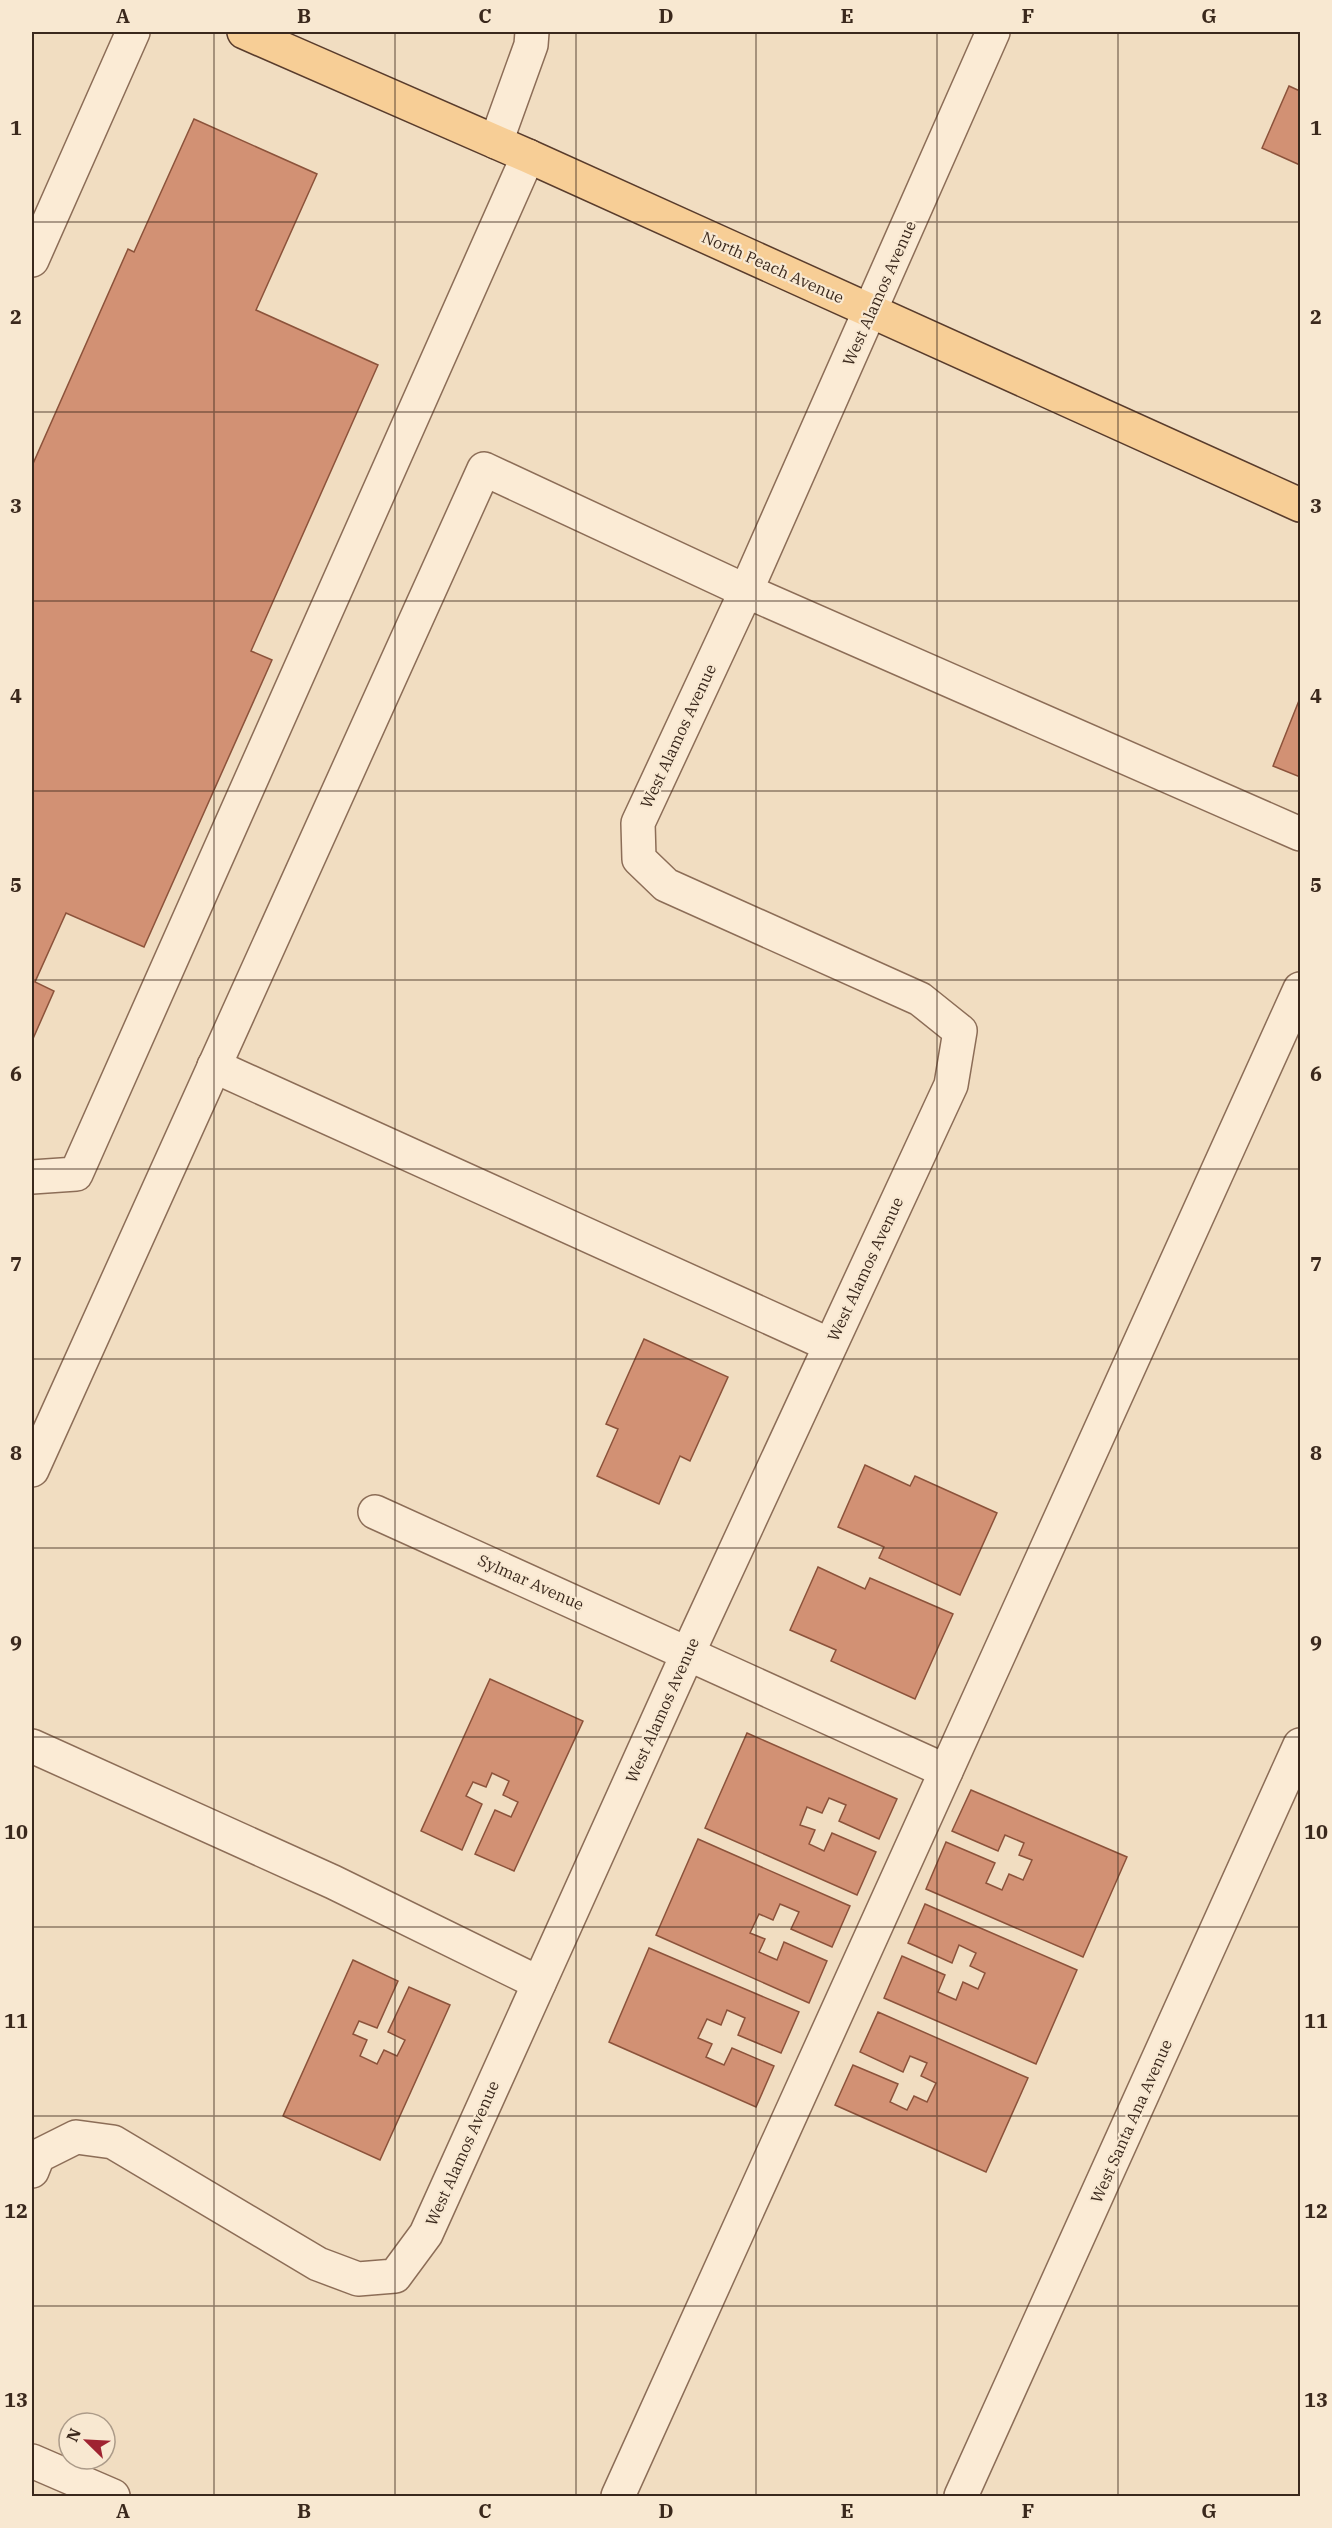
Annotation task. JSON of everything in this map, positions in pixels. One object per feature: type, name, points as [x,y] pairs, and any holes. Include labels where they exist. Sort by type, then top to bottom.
[{"type":"main road","name":"North Peach Avenue","points":[[244,32],[528,156],[1300,505]]},
{"type":"street","points":[[32,260],[133,32]]},
{"type":"street","points":[[496,142],[531,45],[532,32]]},
{"type":"street","name":"West Alamos Avenue","points":[[32,2171],[38,2156],[76,2137],[112,2142],[318,2265],[358,2279],[395,2276],[426,2234],[688,1653],[951,1085],[960,1031],[920,999],[666,885],[639,859],[638,823],[746,591],[993,32]]},
{"type":"street","points":[[32,1177],[76,1174],[528,156]]},
{"type":"street","points":[[32,1470],[484,469],[746,591],[1300,834]]},
{"type":"street","points":[[618,2496],[1300,989]]},
{"type":"street","points":[[214,1066],[830,1345]]},
{"type":"street","name":"Sylmar Avenue","points":[[375,1512],[946,1771]]},
{"type":"street","name":"West Santa Ana Avenue","points":[[961,2496],[1300,1745]]},
{"type":"street","points":[[32,1746],[333,1882],[539,1983]]},
{"type":"street","points":[[32,2461],[112,2496]]},
{"type":"building","points":[[1289,86],[1300,91],[1300,165],[1262,148]]},
{"type":"building","points":[[194,119],[317,174],[256,310],[378,365],[251,651],[272,660],[144,947],[66,913],[35,982],[54,991],[32,1041],[32,466],[128,249],[134,252]]},
{"type":"building","points":[[1300,698],[1300,777],[1273,766]]},
{"type":"building","points":[[644,1339],[728,1377],[690,1461],[680,1456],[659,1504],[597,1476],[618,1429],[606,1424]]},
{"type":"building","points":[[865,1465],[910,1486],[915,1476],[997,1513],[960,1595],[879,1558],[884,1547],[838,1527]]},
{"type":"building","points":[[818,1567],[865,1589],[870,1578],[953,1614],[915,1699],[831,1661],[836,1650],[790,1630]]},
{"type":"building","points":[[490,1679],[583,1721],[514,1871],[475,1854],[495,1810],[511,1817],[518,1802],[503,1795],[509,1781],[492,1773],[486,1787],[473,1782],[466,1796],[482,1804],[462,1850],[421,1831]]},
{"type":"building","points":[[747,1733],[897,1799],[879,1839],[839,1821],[846,1805],[829,1798],[822,1813],[807,1807],[800,1825],[815,1830],[809,1844],[824,1851],[832,1833],[876,1852],[857,1895],[705,1828]]},
{"type":"building","points":[[971,1790],[1127,1857],[1083,1957],[926,1889],[946,1842],[995,1863],[986,1883],[1002,1890],[1009,1874],[1023,1880],[1032,1860],[1019,1855],[1024,1843],[1005,1835],[998,1851],[952,1831]]},
{"type":"building","points":[[698,1839],[850,1906],[832,1947],[791,1929],[799,1912],[780,1904],[773,1920],[759,1914],[750,1933],[765,1939],[759,1952],[777,1960],[784,1942],[827,1961],[809,2003],[656,1935]]},
{"type":"building","points":[[925,1904],[1077,1970],[1036,2064],[884,1998],[902,1956],[945,1975],[938,1992],[956,2000],[963,1982],[978,1989],[985,1973],[970,1966],[976,1953],[959,1945],[952,1963],[908,1943]]},
{"type":"building","points":[[649,1948],[799,2012],[781,2053],[738,2035],[745,2018],[727,2010],[721,2025],[707,2019],[698,2038],[712,2044],[706,2057],[724,2065],[732,2048],[774,2066],[756,2107],[609,2042]]},
{"type":"building","points":[[353,1960],[398,1981],[377,2028],[359,2021],[353,2034],[367,2040],[360,2056],[377,2064],[384,2050],[397,2056],[405,2040],[388,2032],[409,1987],[450,2005],[380,2160],[283,2116]]},
{"type":"building","points":[[878,2012],[1028,2078],[986,2172],[835,2105],[853,2065],[898,2084],[890,2102],[907,2110],[914,2096],[927,2102],[936,2083],[921,2076],[927,2063],[910,2056],[903,2072],[860,2052]]}]
